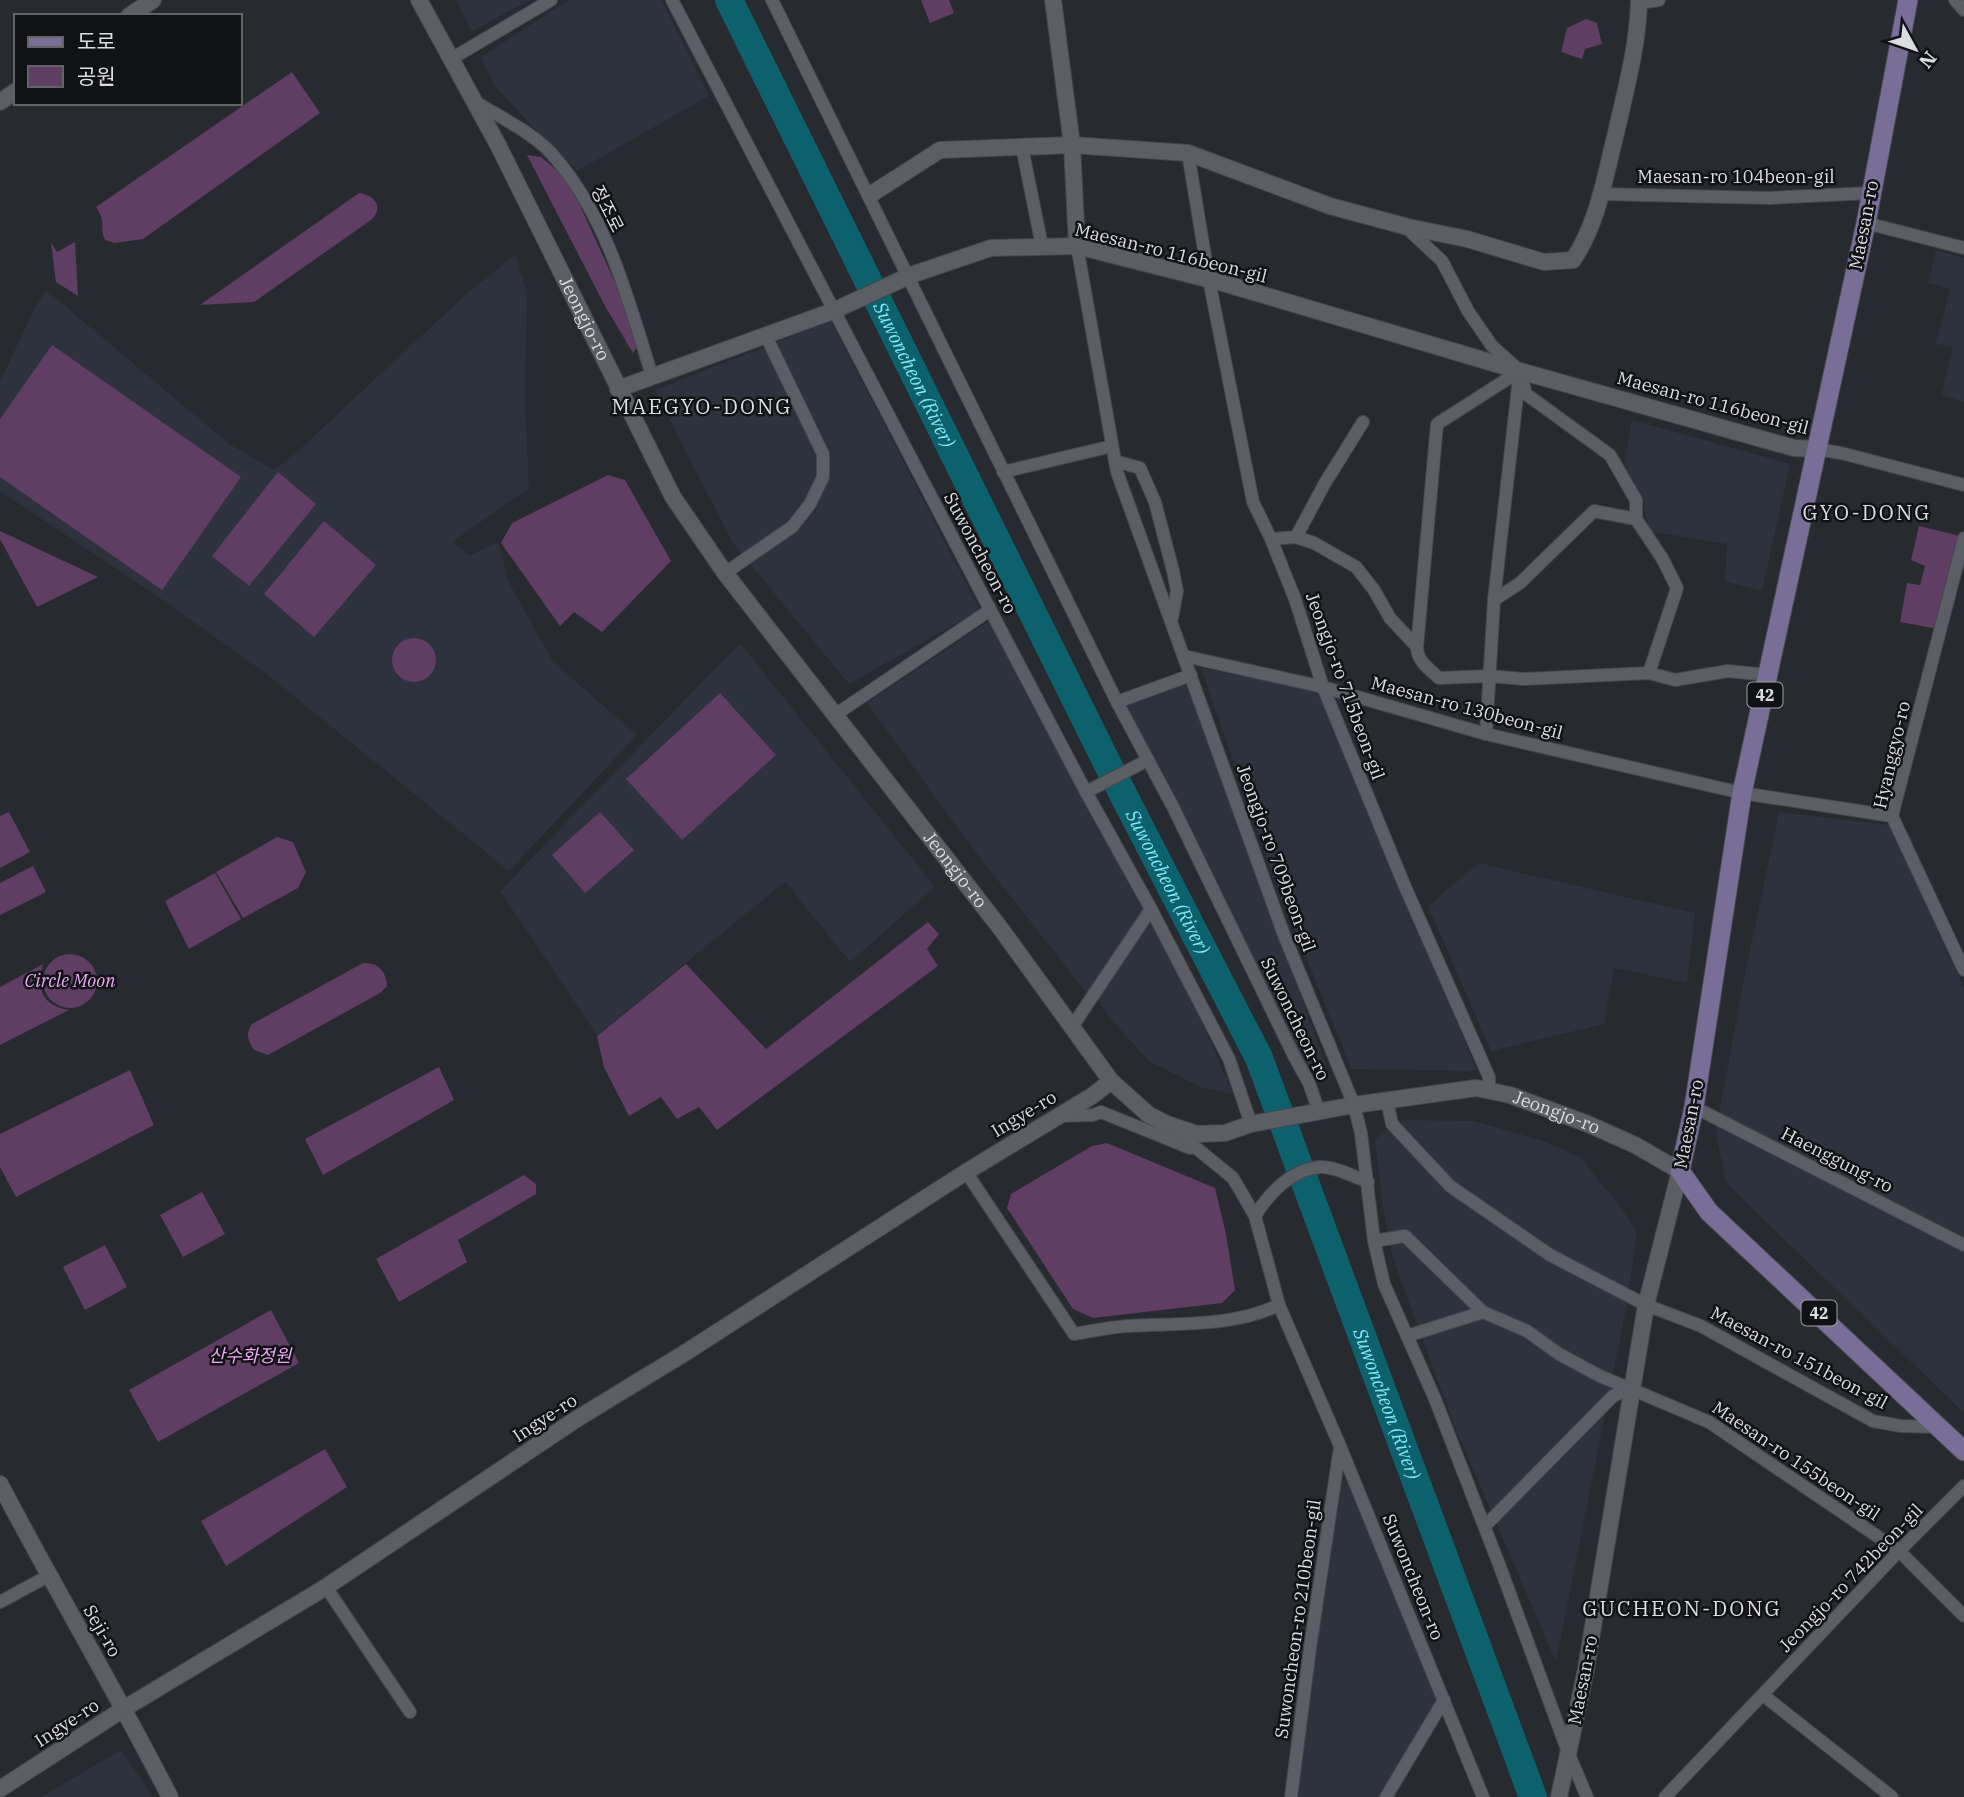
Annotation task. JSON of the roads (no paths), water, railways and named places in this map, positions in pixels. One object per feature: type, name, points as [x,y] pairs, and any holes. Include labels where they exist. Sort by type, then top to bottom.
[{"type":"main road","name":"Maesan-ro","points":[[1680,1171],[1694,1107],[1742,793],[1866,223],[1906,0]]},
{"type":"main road","name":"Jeongjo-ro","points":[[1680,1171],[1709,1212],[1964,1451]]},
{"type":"street","points":[[132,14],[153,0]]},
{"type":"street","name":"Jeongjo-ro","points":[[419,0],[474,100],[673,497],[725,573],[1001,929],[1111,1081],[1149,1115],[1197,1134],[1225,1133],[1255,1124],[1354,1105],[1476,1088],[1510,1095],[1588,1124],[1635,1145],[1680,1171]]},
{"type":"street","points":[[451,59],[551,0]]},
{"type":"street","name":"Suwoncheon-ro","points":[[672,0],[838,307],[990,610],[1229,1059],[1255,1124]]},
{"type":"street","name":"Suwoncheon-ro","points":[[772,0],[870,195],[904,278],[1309,1083],[1316,1113]]},
{"type":"street","points":[[1053,0],[1072,145],[1077,246]]},
{"type":"street","points":[[870,195],[940,150],[1072,145],[1188,153],[1330,206],[1408,227],[1449,234],[1544,262],[1573,260],[1587,240],[1601,194],[1637,43],[1639,1],[1659,0]]},
{"type":"street","points":[[1955,0],[1964,10]]},
{"type":"street","name":"정조로","points":[[474,100],[526,133],[556,158],[591,208],[628,298],[652,376]]},
{"type":"street","points":[[1022,147],[1042,246]]},
{"type":"street","name":"Jeongjo-ro 715beon-gil","points":[[1188,153],[1209,280],[1253,502],[1295,599],[1323,687],[1424,933],[1489,1077],[1489,1091]]},
{"type":"street","name":"Maesan-ro 104beon-gil","points":[[1601,194],[1770,198],[1870,193]]},
{"type":"street","points":[[1866,223],[1964,248]]},
{"type":"street","name":"Maesan-ro 116beon-gil","points":[[1408,227],[1442,261],[1468,312],[1492,346],[1520,371],[1526,394],[1610,455],[1636,500],[1636,519],[1662,558],[1677,588],[1649,673]]},
{"type":"street","name":"Maesan-ro 116beon-gil","points":[[618,389],[766,336],[904,278],[991,248],[1077,246],[1209,280],[1794,448],[1816,449]]},
{"type":"street","name":"Jeongjo-ro 709beon-gil","points":[[1077,246],[1117,472],[1284,935],[1354,1105]]},
{"type":"street","points":[[725,573],[792,527],[810,504],[823,477],[823,454],[766,336]]},
{"type":"street","points":[[1486,734],[1494,600],[1520,371]]},
{"type":"street","points":[[1520,371],[1437,424],[1417,655],[1439,678],[1489,676],[1524,679],[1649,673],[1675,680],[1728,671],[1769,675]]},
{"type":"street","points":[[1296,537],[1325,483],[1363,422]]},
{"type":"street","points":[[1003,472],[1112,446]]},
{"type":"street","points":[[1816,449],[1964,485]]},
{"type":"street","name":"Jeongjo-ro 709beon-gil","points":[[1115,461],[1140,468],[1155,502],[1177,591],[1172,620]]},
{"type":"street","points":[[1494,600],[1520,583],[1594,511],[1636,519]]},
{"type":"street","points":[[1271,539],[1296,537],[1314,543],[1356,567],[1374,590],[1390,618],[1417,647]]},
{"type":"street","name":"Hyanggyo-ro","points":[[1964,538],[1892,816],[1964,970]]},
{"type":"street","points":[[835,715],[990,610]]},
{"type":"street","name":"Maesan-ro 130beon-gil","points":[[1184,656],[1323,687],[1486,734],[1742,793],[1892,816]]},
{"type":"street","points":[[1117,702],[1191,675]]},
{"type":"street","points":[[1086,792],[1148,760]]},
{"type":"street","points":[[1072,1027],[1151,909]]},
{"type":"street","name":"Ingye-ro","points":[[0,1789],[125,1708],[326,1587],[575,1420],[1111,1081]]},
{"type":"street","name":"Maesan-ro 151beon-gil","points":[[1387,1101],[1392,1124],[1450,1186],[1550,1255],[1646,1305],[1700,1326],[1873,1421],[1901,1426],[1939,1427]]},
{"type":"street","points":[[1354,1105],[1368,1182],[1374,1241],[1384,1284],[1435,1399],[1485,1526],[1567,1757],[1587,1797]]},
{"type":"street","name":"Haenggung-ro","points":[[1694,1107],[1964,1245]]},
{"type":"street","points":[[1058,1116],[1093,1115],[1101,1112],[1202,1153]]},
{"type":"street","name":"Suwoncheon-ro","points":[[1167,1124],[1233,1178],[1255,1216],[1279,1306],[1340,1447],[1483,1797]]},
{"type":"street","points":[[1255,1216],[1274,1192],[1289,1179],[1305,1171],[1322,1167],[1368,1182]]},
{"type":"street","name":"Maesan-ro","points":[[1559,1797],[1586,1669],[1646,1305],[1680,1171]]},
{"type":"street","points":[[966,1172],[1074,1334],[1127,1326],[1168,1326],[1259,1315],[1279,1306]]},
{"type":"street","points":[[1374,1241],[1405,1236],[1483,1312],[1407,1336]]},
{"type":"street","name":"Maesan-ro 155beon-gil","points":[[1483,1312],[1527,1331],[1600,1376],[1709,1422],[1899,1551],[1964,1616]]},
{"type":"street","points":[[1485,1526],[1613,1396],[1632,1388]]},
{"type":"street","name":"Suwoncheon-ro 210beon-gil","points":[[1291,1797],[1340,1447]]},
{"type":"street","name":"Seji-ro","points":[[0,1484],[48,1576],[125,1708],[170,1797]]},
{"type":"street","name":"Jeongjo-ro 742beon-gil","points":[[1665,1797],[1964,1486]]},
{"type":"street","points":[[0,1602],[48,1576]]},
{"type":"street","points":[[326,1587],[410,1712]]},
{"type":"street","points":[[1763,1695],[1892,1797]]},
{"type":"street","points":[[1386,1797],[1444,1700]]},
{"type":"waterway","name":"Suwoncheon (River)","points":[[729,0],[1108,765],[1259,1058],[1533,1797]]},
{"type":"district","name":"MAEGYO-DONG","points":[[702,407]]},
{"type":"district","name":"GYO-DONG","points":[[1867,513]]},
{"type":"district","name":"GUCHEON-DONG","points":[[1682,1609]]},
{"type":"park label","name":"Circle Moon","points":[[70,981]]},
{"type":"park label","name":"산수화정원","points":[[250,1356]]}]
